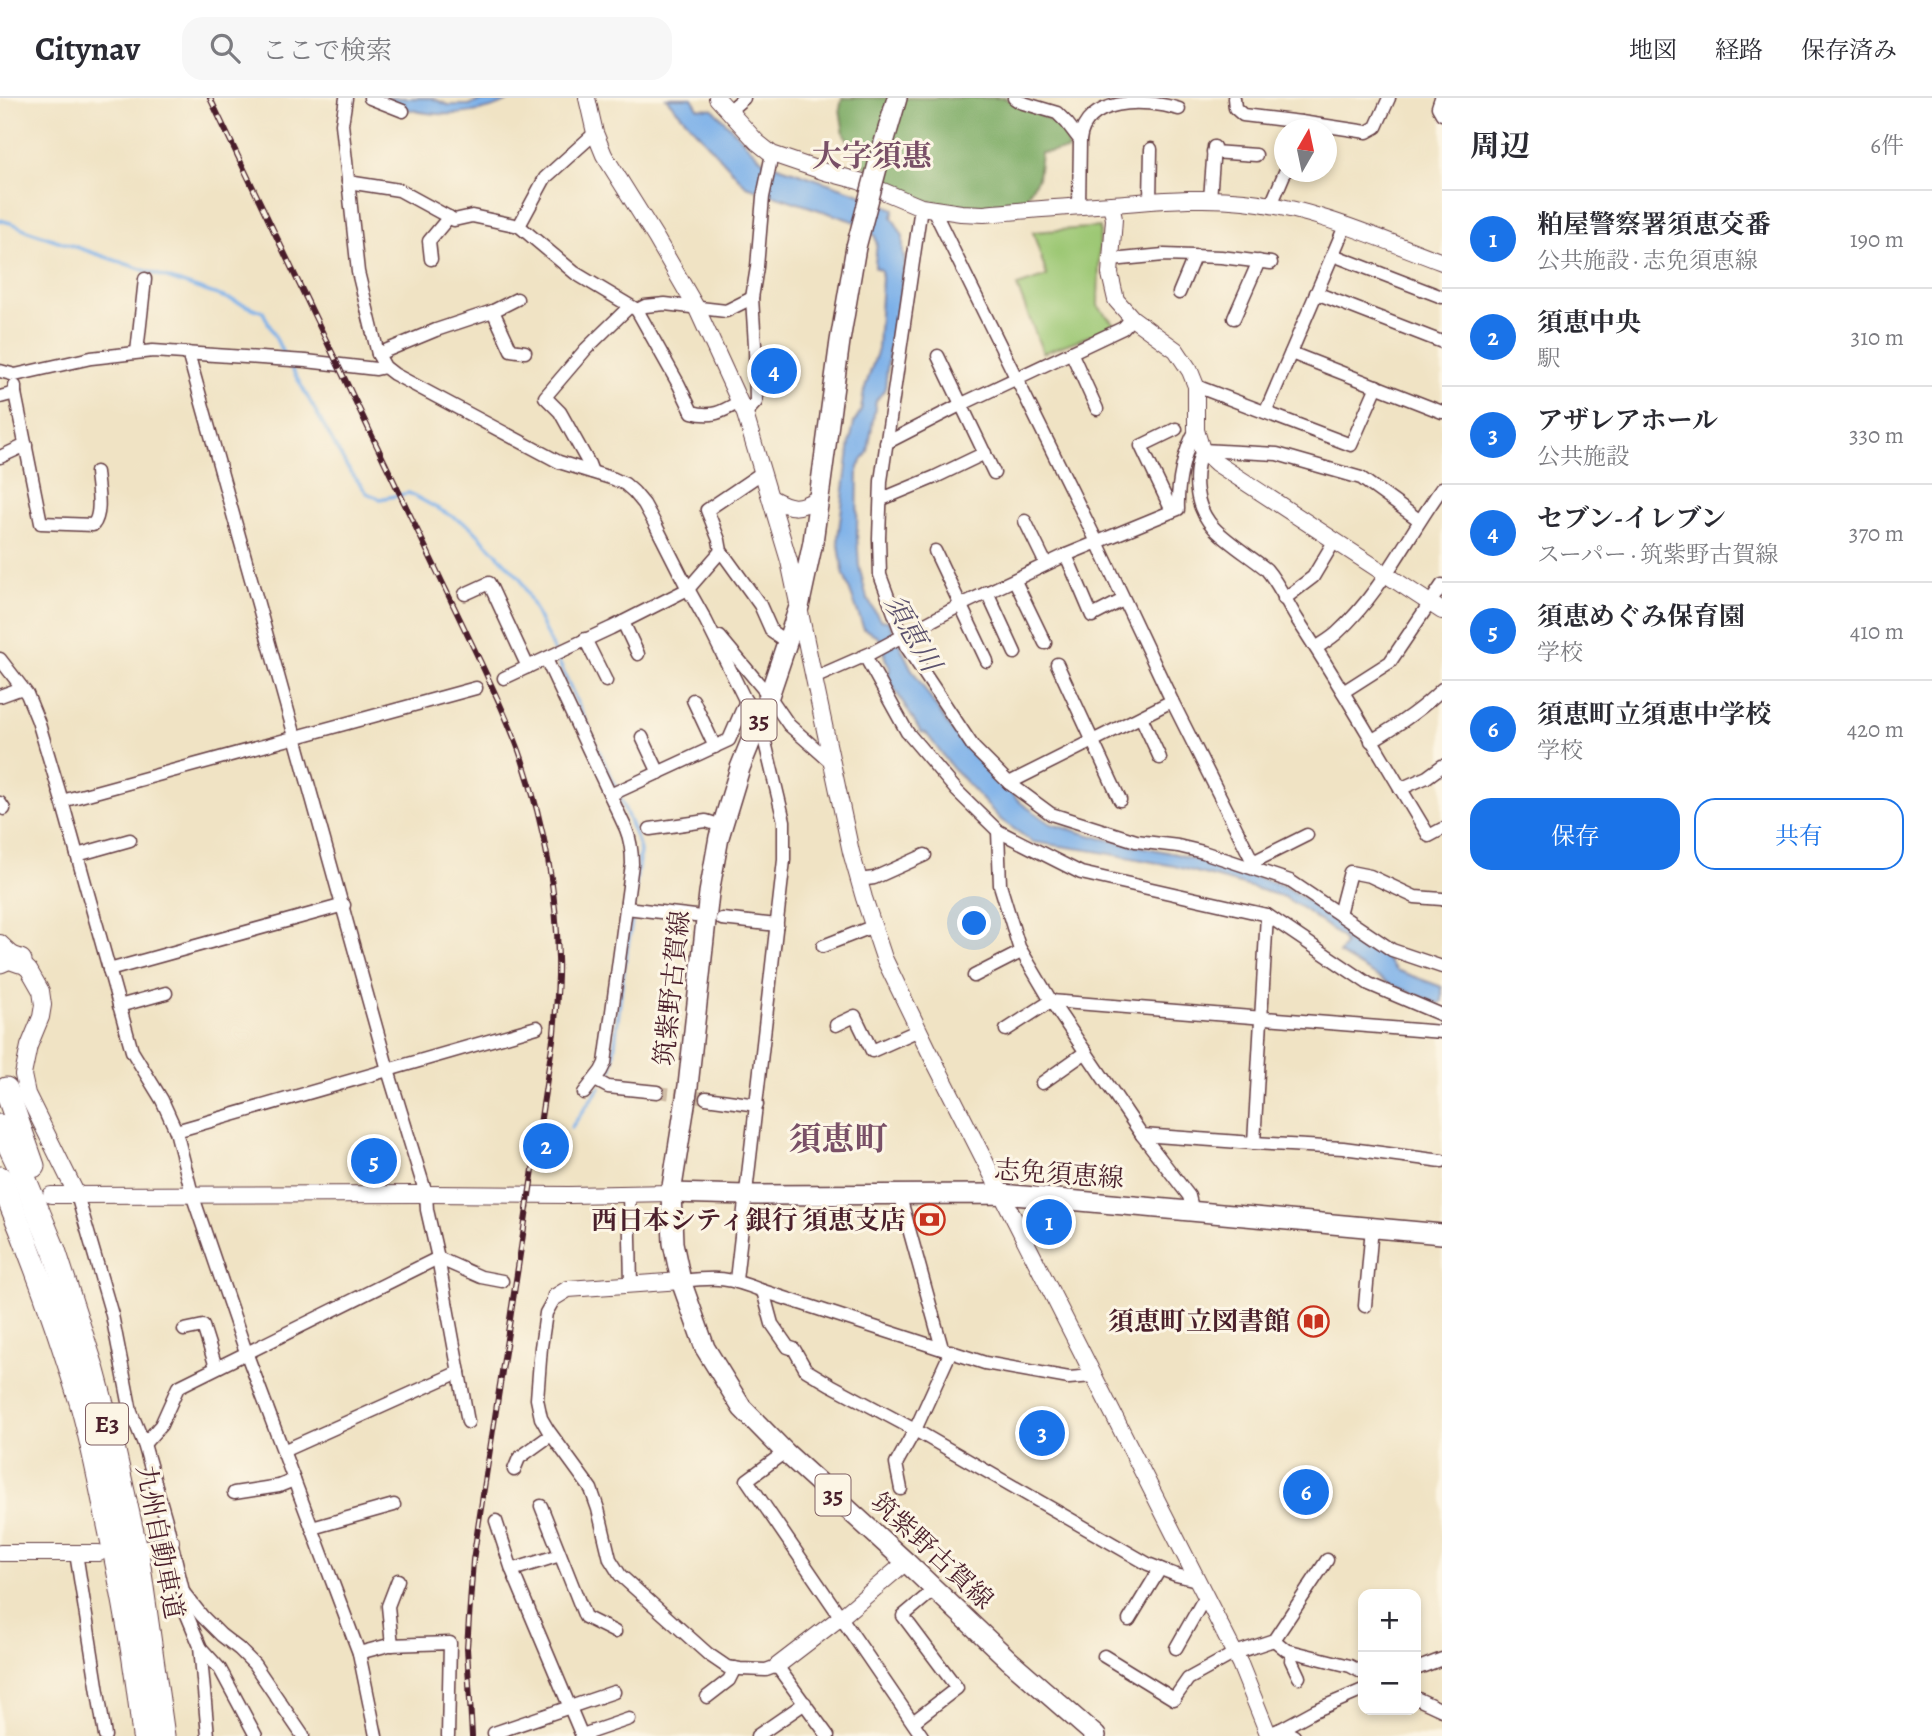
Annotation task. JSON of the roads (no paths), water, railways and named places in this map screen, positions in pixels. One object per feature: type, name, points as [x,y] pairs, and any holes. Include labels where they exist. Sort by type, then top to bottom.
[{"type":"highway","points":[[6,1090],[67,1262],[92,1367]]},
{"type":"highway","name":"九州自動車道","points":[[0,1126],[54,1250],[92,1367],[111,1438],[138,1559],[163,1736]]},
{"type":"highway","name":"九州自動車道","points":[[0,1178],[51,1306],[94,1453],[116,1558],[144,1736]]},
{"type":"highway","points":[[0,1206],[35,1278],[81,1404]]},
{"type":"main road","name":"筑紫野古賀線","points":[[897,98],[856,247],[840,341],[813,542],[799,607],[769,696],[740,768],[722,826],[709,893],[688,1086],[671,1193],[673,1243],[681,1281],[705,1348],[742,1408],[785,1452],[1009,1660],[1096,1736]]},
{"type":"main road","name":"志免須恵線","points":[[671,1193],[1002,1194],[1442,1234]]},
{"type":"street","points":[[346,98],[342,124],[358,272],[377,354],[385,367],[559,462],[625,484],[643,503],[752,714]]},
{"type":"street","points":[[370,98],[403,111]]},
{"type":"street","points":[[587,98],[595,133],[604,155],[697,309],[742,408],[789,561],[851,852],[884,958],[1273,1733]]},
{"type":"street","points":[[718,98],[757,142],[772,154],[859,181],[927,208],[961,214],[984,214],[1150,201],[1244,201],[1271,205],[1345,226],[1442,262]]},
{"type":"street","points":[[729,111],[744,98]]},
{"type":"street","points":[[1014,98],[1057,113],[1080,140]]},
{"type":"street","points":[[1234,98],[1236,108],[1243,115],[1274,121]]},
{"type":"street","points":[[1337,129],[1367,132],[1376,127],[1389,98]]},
{"type":"street","points":[[1441,98],[1438,107],[1442,114]]},
{"type":"street","points":[[1079,206],[1081,130],[1092,111],[1104,101],[1131,99],[1179,109]]},
{"type":"street","points":[[519,226],[545,178],[595,133]]},
{"type":"street","points":[[1150,201],[1151,149]]},
{"type":"street","points":[[1210,199],[1213,149],[1256,155]]},
{"type":"street","points":[[348,182],[399,190],[454,220],[472,216],[483,217],[519,226],[575,273],[633,309],[679,385],[692,412],[704,415],[742,408],[755,402],[752,298],[763,197],[772,154]]},
{"type":"street","points":[[1271,205],[1281,182]]},
{"type":"street","points":[[1111,204],[1114,219],[1110,274],[1116,300],[1132,318],[1176,349],[1190,370],[1196,386],[1196,430],[1202,450],[1216,463],[1436,607]]},
{"type":"street","points":[[927,208],[1016,378],[1254,865]]},
{"type":"street","points":[[927,208],[881,481],[880,575],[901,638],[974,748],[1009,783],[1051,814],[1136,841],[1178,846],[1254,865],[1290,881],[1392,950],[1440,963]]},
{"type":"street","points":[[431,258],[429,242],[449,217]]},
{"type":"street","points":[[1266,411],[1345,226]]},
{"type":"street","points":[[1333,255],[1442,297]]},
{"type":"street","points":[[1111,260],[1164,256],[1221,257],[1265,262],[1234,318]]},
{"type":"street","points":[[1180,293],[1194,257]]},
{"type":"street","points":[[138,352],[145,279]]},
{"type":"street","points":[[1316,293],[1442,342]]},
{"type":"street","points":[[592,472],[560,412],[545,397],[586,349],[633,309],[665,304],[726,311],[752,298]]},
{"type":"street","points":[[377,354],[493,311],[517,299]]},
{"type":"street","points":[[493,311],[511,350],[525,352]]},
{"type":"street","points":[[886,443],[1123,328],[1132,318]]},
{"type":"street","points":[[0,371],[15,375],[91,358],[153,351],[306,361],[376,369],[385,367]]},
{"type":"street","points":[[1071,352],[1097,409]]},
{"type":"street","points":[[188,353],[388,1070],[426,1194],[468,1422]]},
{"type":"street","points":[[1291,353],[1442,412]]},
{"type":"street","points":[[938,356],[994,473]]},
{"type":"street","points":[[15,375],[15,393],[41,523],[93,525],[97,522],[96,472]]},
{"type":"street","points":[[1196,386],[1351,445],[1377,386]]},
{"type":"street","points":[[0,397],[15,393]]},
{"type":"street","points":[[1172,511],[1141,446],[1176,429]]},
{"type":"street","points":[[814,678],[901,638],[961,605],[1046,564],[1178,509],[1177,497],[1189,441],[1196,430]]},
{"type":"street","points":[[0,457],[26,445]]},
{"type":"street","points":[[1202,450],[1277,454],[1361,478],[1419,520]]},
{"type":"street","points":[[1202,450],[1197,463],[1195,482],[1202,510],[1214,528],[1273,577],[1429,836],[1442,829]]},
{"type":"street","points":[[882,499],[985,453]]},
{"type":"street","points":[[763,472],[707,510],[721,551],[760,605],[772,632],[787,642]]},
{"type":"street","points":[[1316,648],[1338,633],[1387,574],[1419,520],[1442,488]]},
{"type":"street","points":[[771,498],[783,505],[798,508],[818,498]]},
{"type":"street","points":[[1025,521],[1046,564]]},
{"type":"street","points":[[1284,599],[1313,577],[1335,540]]},
{"type":"street","points":[[504,678],[688,589],[721,551]]},
{"type":"street","points":[[935,551],[987,661]]},
{"type":"street","points":[[1066,555],[1092,616],[1123,600]]},
{"type":"street","points":[[1015,581],[1045,643]]},
{"type":"street","points":[[465,594],[489,583],[528,667]]},
{"type":"street","points":[[1343,692],[1390,662],[1436,607],[1442,586]]},
{"type":"street","points":[[987,592],[1015,653]]},
{"type":"street","points":[[706,621],[769,696],[789,725],[833,764]]},
{"type":"street","points":[[623,622],[638,654]]},
{"type":"street","points":[[585,639],[606,681]]},
{"type":"street","points":[[868,654],[908,732],[957,791],[998,831],[1081,873],[1267,915],[1369,984],[1442,1015]]},
{"type":"street","points":[[0,659],[27,694],[38,721],[132,1051],[162,1100],[176,1131],[192,1194],[246,1352],[359,1653],[376,1736]]},
{"type":"street","points":[[546,659],[631,841],[632,864],[606,1063],[584,1093]]},
{"type":"street","points":[[1057,664],[1121,800]]},
{"type":"street","points":[[0,696],[22,688]]},
{"type":"street","points":[[62,801],[475,688]]},
{"type":"street","points":[[1371,741],[1427,704],[1442,689]]},
{"type":"street","points":[[693,700],[715,747]]},
{"type":"street","points":[[610,795],[729,740],[746,701]]},
{"type":"street","points":[[1009,783],[1172,701]]},
{"type":"street","points":[[1141,717],[1160,758]]},
{"type":"street","points":[[642,737],[659,773]]},
{"type":"street","points":[[736,1280],[784,860],[784,821],[764,738]]},
{"type":"street","points":[[1400,789],[1427,777],[1442,766]]},
{"type":"street","points":[[650,829],[706,821],[722,826]]},
{"type":"street","points":[[998,831],[1000,885],[1021,952],[1142,1135],[1189,1196],[1193,1212]]},
{"type":"street","points":[[1254,865],[1307,835]]},
{"type":"street","points":[[77,855],[130,840]]},
{"type":"street","points":[[859,880],[874,878],[925,855]]},
{"type":"street","points":[[1339,914],[1350,872],[1370,876],[1415,897],[1442,899]]},
{"type":"street","points":[[109,970],[344,905]]},
{"type":"street","points":[[626,908],[695,916]]},
{"type":"street","points":[[1254,1143],[1267,915]]},
{"type":"street","points":[[722,919],[777,925]]},
{"type":"street","points":[[823,946],[874,926]]},
{"type":"street","points":[[0,943],[10,961],[38,984],[43,1005],[25,1060],[23,1075],[27,1094],[77,1195],[112,1315],[131,1412],[144,1444],[171,1541],[185,1610],[200,1646],[208,1736]]},
{"type":"street","points":[[974,976],[1021,952]]},
{"type":"street","points":[[119,1006],[166,993]]},
{"type":"street","points":[[1006,1030],[1051,1001],[1442,1032]]},
{"type":"street","points":[[836,1025],[855,1016],[872,1051],[919,1030]]},
{"type":"street","points":[[176,1131],[537,1027]]},
{"type":"street","points":[[1042,1083],[1086,1052]]},
{"type":"street","points":[[595,1080],[608,1087],[657,1092]]},
{"type":"street","points":[[706,1098],[757,1105]]},
{"type":"street","points":[[1142,1135],[1343,1149],[1442,1161]]},
{"type":"street","points":[[629,1193],[631,1284]]},
{"type":"street","points":[[51,1195],[671,1193]]},
{"type":"street","points":[[899,1194],[946,1349],[915,1430],[896,1464],[901,1489]]},
{"type":"street","points":[[1365,1306],[1372,1227]]},
{"type":"street","points":[[144,1444],[161,1425],[178,1387],[438,1258],[481,1277],[502,1281]]},
{"type":"street","points":[[906,1562],[841,1618],[777,1666],[766,1670],[727,1667],[708,1654],[620,1575],[610,1559],[591,1489],[541,1418],[537,1399],[541,1347],[546,1313],[555,1297],[568,1289],[716,1278],[736,1280],[985,1363],[1069,1378],[1093,1376]]},
{"type":"street","points":[[763,1291],[772,1324],[806,1370],[1148,1564],[1197,1580]]},
{"type":"street","points":[[184,1331],[203,1326],[216,1367]]},
{"type":"street","points":[[283,1451],[459,1372]]},
{"type":"street","points":[[514,1470],[519,1458],[551,1435]]},
{"type":"street","points":[[785,1452],[747,1480],[922,1736]]},
{"type":"street","points":[[233,1493],[279,1486],[294,1480]]},
{"type":"street","points":[[312,1528],[394,1505]]},
{"type":"street","points":[[541,1506],[585,1617],[615,1632]]},
{"type":"street","points":[[496,1521],[512,1570],[582,1736],[629,1719]]},
{"type":"street","points":[[150,1548],[171,1541]]},
{"type":"street","points":[[0,1553],[99,1553]]},
{"type":"street","points":[[76,1553],[105,1736]]},
{"type":"street","points":[[512,1570],[560,1555]]},
{"type":"street","points":[[1104,1656],[1174,1699],[1188,1679],[1235,1653],[1274,1640],[1327,1560]]},
{"type":"street","points":[[1129,1620],[1160,1569]]},
{"type":"street","points":[[392,1645],[388,1606],[398,1580]]},
{"type":"street","points":[[913,1722],[957,1688],[903,1616],[935,1589]]},
{"type":"street","points":[[183,1591],[220,1635],[254,1664],[303,1736]]},
{"type":"street","points":[[1175,1648],[1201,1604],[1208,1600]]},
{"type":"street","points":[[1274,1640],[1286,1650],[1358,1670]]},
{"type":"street","points":[[359,1653],[392,1645],[450,1643],[448,1736]]},
{"type":"street","points":[[200,1646],[220,1669],[256,1736]]},
{"type":"street","points":[[1293,1652],[1291,1660],[1299,1677]]},
{"type":"street","points":[[1421,1667],[1442,1659]]},
{"type":"street","points":[[777,1666],[828,1736]]},
{"type":"street","points":[[707,1696],[729,1680],[735,1668]]},
{"type":"street","points":[[495,1733],[514,1731],[614,1692]]},
{"type":"street","points":[[1273,1733],[1358,1692]]},
{"type":"street","points":[[1421,1700],[1442,1710]]},
{"type":"street","points":[[757,1736],[805,1703]]},
{"type":"street","points":[[1273,1733],[1294,1736]]},
{"type":"water","points":[[379,98],[432,98],[448,105],[469,105],[488,98],[514,98],[477,111],[437,114],[411,110]]},
{"type":"water","points":[[666,98],[692,98],[698,108],[713,109],[766,162],[863,195],[894,209],[892,217],[903,236],[905,260],[885,389],[876,401],[868,452],[858,467],[859,566],[867,598],[880,620],[888,621],[911,668],[947,724],[970,752],[1021,803],[1051,824],[1100,838],[1176,854],[1282,885],[1310,902],[1385,957],[1396,970],[1442,987],[1442,1001],[1439,1004],[1392,985],[1339,954],[1345,944],[1342,938],[1284,897],[1174,866],[1033,842],[1001,820],[951,766],[926,733],[921,732],[888,678],[890,668],[880,640],[864,629],[843,572],[838,538],[854,423],[861,410],[864,391],[878,349],[882,278],[881,270],[875,267],[876,239],[870,231],[856,222],[746,186]]},
{"type":"waterway","points":[[0,220],[263,312],[284,355]]},
{"type":"waterway","points":[[288,362],[347,467],[367,493],[380,499],[409,493],[470,526],[520,578],[554,651]]},
{"type":"waterway","points":[[557,658],[616,788]]},
{"type":"waterway","points":[[619,795],[640,851],[633,906]]},
{"type":"waterway","points":[[605,1081],[612,1069],[633,914]]},
{"type":"waterway","points":[[571,1128],[600,1087]]},
{"type":"tunnel","points":[[657,1092],[706,1098]]},
{"type":"railway","points":[[210,98],[502,710],[530,783],[552,882],[558,967],[554,1033],[473,1560],[467,1648],[472,1736]]},
{"type":"place","name":"セブン-イレブン","points":[[774,371]]},
{"type":"place","name":"須恵中央","points":[[546,1146]]},
{"type":"place","name":"須恵めぐみ保育園","points":[[374,1161]]},
{"type":"place","name":"西日本シティ銀行 須恵支店","points":[[929,1220]]},
{"type":"place","name":"粕屋警察署須恵交番","points":[[1049,1222]]},
{"type":"place","name":"須恵町立図書館","points":[[1313,1321]]},
{"type":"place","name":"アザレアホール","points":[[1042,1433]]},
{"type":"place","name":"須恵町立須恵中学校","points":[[1306,1492]]},
{"type":"district","name":"大字須惠","points":[[872,156]]},
{"type":"district","name":"須恵町","points":[[838,1138]]},
{"type":"water label","name":"須恵川","points":[[912,633]]}]
